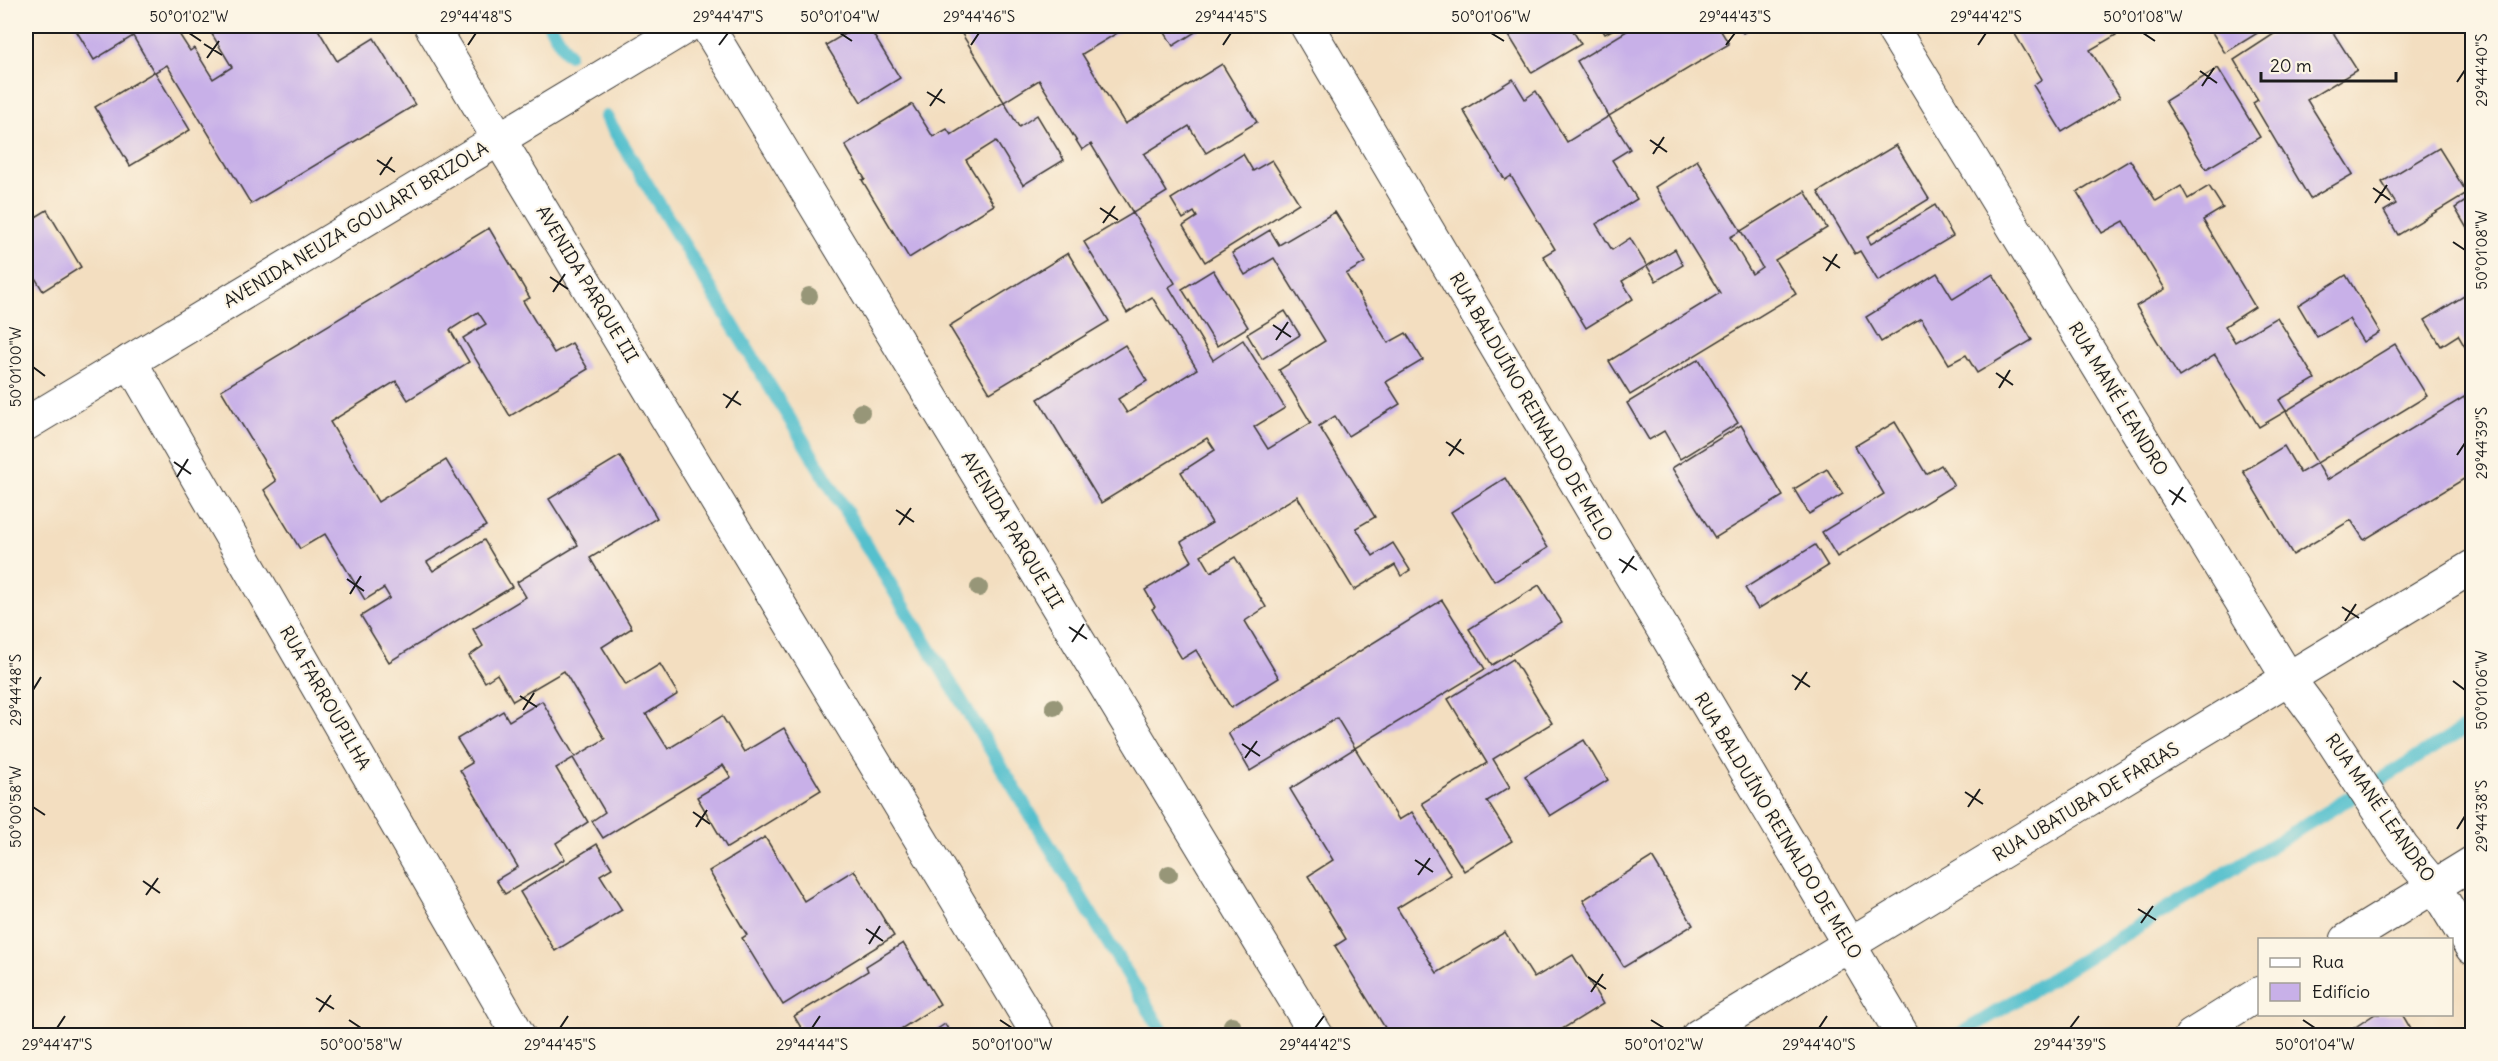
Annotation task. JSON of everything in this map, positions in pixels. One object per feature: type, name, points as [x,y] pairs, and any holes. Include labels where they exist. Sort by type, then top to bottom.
[{"type":"street","name":"AVENIDA PARQUE III","points":[[431,26],[1039,1035]]},
{"type":"street","name":"AVENIDA NEUZA GOULART BRIZOLA","points":[[26,424],[687,26]]},
{"type":"street","name":"AVENIDA PARQUE III","points":[[707,26],[1317,1035]]},
{"type":"street","name":"RUA BALDUÍNO REINALDO DE MELO","points":[[1307,26],[1897,1025]]},
{"type":"street","name":"RUA MANÉ LEANDRO","points":[[1891,26],[2288,678],[2317,717],[2402,847],[2434,886],[2472,948]]},
{"type":"street","name":"RUA FARROUPILHA","points":[[130,361],[519,1035]]},
{"type":"street","name":"RUA UBATUBA DE FARIAS","points":[[1698,1035],[1849,946],[2472,567]]},
{"type":"street","points":[[2349,938],[2472,862]]},
{"type":"street","points":[[2191,1035],[2258,994]]},
{"type":"building","points":[[174,26],[190,51],[194,48],[213,79],[232,67],[207,26],[316,26],[337,61],[374,38],[415,105],[251,204],[167,65],[155,72],[190,130],[130,166],[95,107],[154,72],[133,36],[94,60],[74,27]]},
{"type":"building","points":[[858,26],[868,26],[900,78],[861,102],[826,45]]},
{"type":"building","points":[[957,26],[1129,26],[1082,54],[1125,124],[1222,64],[1257,122],[1206,153],[1189,126],[1144,154],[1167,192],[1133,213],[1091,144],[1082,150],[1039,80],[1004,102]]},
{"type":"building","points":[[1161,26],[1205,26],[1173,46]]},
{"type":"building","points":[[1503,26],[1570,26],[1581,44],[1532,73]]},
{"type":"building","points":[[1600,26],[1619,26],[1605,34]]},
{"type":"building","points":[[1635,26],[1718,26],[1729,44],[1609,116],[1577,61]]},
{"type":"building","points":[[1739,26],[1756,26],[1743,33]]},
{"type":"building","points":[[2010,26],[2110,26],[2116,35],[2090,50],[2120,97],[2062,132],[2033,85],[2042,79]]},
{"type":"building","points":[[2208,26],[2269,26],[2225,53]]},
{"type":"building","points":[[2286,26],[2329,26],[2357,70],[2307,100],[2353,174],[2310,199],[2253,103],[2258,100],[2234,60]]},
{"type":"building","points":[[2218,68],[2260,137],[2206,169],[2165,101]]},
{"type":"building","points":[[1513,79],[1525,99],[1536,91],[1567,142],[1609,116],[1630,149],[1612,160],[1637,199],[1596,224],[1612,250],[1630,238],[1647,266],[1622,281],[1633,299],[1586,328],[1543,256],[1555,249],[1511,176],[1505,180],[1463,110]]},
{"type":"building","points":[[1004,102],[1019,127],[1037,115],[1064,160],[1023,185],[996,141],[966,160],[994,205],[909,258],[862,180],[865,179],[845,145],[912,104],[933,137],[947,129],[951,135]]},
{"type":"building","points":[[1896,145],[1929,199],[1867,237],[1871,244],[1935,205],[1953,236],[1878,281],[1860,251],[1855,254],[1818,192]]},
{"type":"building","points":[[2439,148],[2467,193],[2398,235],[2384,211],[2396,204],[2382,182]]},
{"type":"building","points":[[1243,154],[1253,171],[1272,160],[1299,203],[1205,262],[1183,226],[1197,217],[1194,212],[1183,219],[1171,199]]},
{"type":"building","points":[[1697,160],[1741,231],[1805,191],[1827,228],[1775,260],[1796,294],[1630,395],[1609,361],[1720,293],[1655,187]],"holes":[[[1741,231],[1762,267],[1752,274],[1730,237]]]},
{"type":"building","points":[[2130,160],[2156,201],[2181,186],[2188,199],[2209,186],[2223,208],[2203,220],[2255,307],[2225,326],[2235,342],[2277,317],[2315,379],[2279,400],[2286,411],[2259,427],[2215,355],[2179,377],[2136,306],[2165,289],[2124,221],[2102,233],[2077,192]]},
{"type":"building","points":[[2472,197],[2472,237],[2455,208]]},
{"type":"building","points":[[47,210],[81,267],[43,291],[31,271],[26,275],[26,223]]},
{"type":"building","points":[[1335,212],[1366,262],[1346,274],[1388,343],[1406,333],[1423,360],[1386,382],[1400,404],[1348,436],[1335,416],[1319,426],[1375,517],[1356,528],[1373,556],[1393,543],[1410,570],[1401,576],[1395,565],[1354,590],[1297,496],[1201,555],[1211,572],[1235,557],[1266,607],[1245,621],[1279,678],[1231,708],[1196,650],[1182,659],[1152,609],[1155,607],[1145,590],[1192,561],[1181,542],[1212,523],[1181,472],[1215,450],[1207,438],[1101,503],[1038,399],[1125,345],[1147,381],[1118,399],[1127,413],[1197,369],[1152,297],[1127,313],[1084,242],[1133,213],[1175,283],[1169,287],[1213,360],[1243,340],[1285,408],[1254,427],[1268,449],[1311,423],[1279,370],[1325,341],[1274,258],[1245,275],[1232,253],[1270,230],[1279,245]]},
{"type":"building","points":[[489,228],[530,298],[523,301],[554,353],[572,343],[588,369],[510,416],[463,338],[486,324],[478,312],[450,330],[469,362],[408,400],[396,381],[330,422],[378,502],[446,460],[486,526],[427,562],[433,571],[484,540],[512,587],[389,662],[361,616],[390,598],[384,588],[365,600],[325,534],[300,549],[264,490],[276,481],[221,390]]},
{"type":"building","points":[[1675,249],[1683,265],[1656,281],[1647,266]]},
{"type":"building","points":[[1068,253],[1109,321],[990,393],[949,326]]},
{"type":"building","points":[[1213,270],[1248,327],[1217,346],[1182,289]]},
{"type":"building","points":[[1937,273],[1953,299],[1993,274],[2032,340],[1977,373],[1966,355],[1949,364],[1921,318],[1881,342],[1866,317]]},
{"type":"building","points":[[2346,275],[2380,332],[2363,342],[2349,319],[2317,337],[2298,305]]},
{"type":"building","points":[[2472,291],[2472,359],[2458,335],[2441,346],[2425,320]]},
{"type":"building","points":[[1285,311],[1300,335],[1262,359],[1247,334]]},
{"type":"building","points":[[2395,344],[2427,396],[2317,463],[2286,411]]},
{"type":"building","points":[[1699,359],[1738,423],[1680,459],[1664,431],[1649,440],[1627,403]]},
{"type":"building","points":[[2464,397],[2472,412],[2472,474],[2364,540],[2351,520],[2293,555],[2243,471],[2284,446],[2300,473],[2317,463],[2327,480]]},
{"type":"building","points":[[1895,422],[1926,474],[1941,465],[1954,485],[1837,557],[1822,532],[1884,494],[1855,446]]},
{"type":"building","points":[[1741,425],[1783,496],[1715,538],[1672,468]]},
{"type":"building","points":[[620,456],[657,518],[590,558],[632,628],[602,647],[626,685],[660,664],[678,694],[646,714],[668,749],[722,716],[744,752],[784,728],[821,790],[727,848],[697,797],[731,777],[723,765],[603,838],[592,821],[605,812],[573,758],[556,768],[588,822],[556,843],[565,859],[505,894],[496,880],[518,867],[460,770],[472,763],[457,739],[503,711],[509,721],[542,701],[575,757],[605,739],[564,671],[513,701],[497,674],[485,682],[469,656],[483,646],[473,629],[526,597],[517,582],[578,545],[549,499]]},
{"type":"building","points":[[1827,469],[1843,494],[1809,514],[1794,489]]},
{"type":"building","points":[[1505,478],[1548,548],[1494,581],[1451,512]]},
{"type":"building","points":[[1815,545],[1828,566],[1758,609],[1745,588]]},
{"type":"building","points":[[1539,585],[1562,622],[1492,665],[1469,629]]},
{"type":"building","points":[[1442,600],[1485,669],[1355,748],[1337,718],[1250,771],[1228,733]]},
{"type":"building","points":[[1513,659],[1552,723],[1493,759],[1510,787],[1487,801],[1512,841],[1464,871],[1422,803],[1487,763],[1448,699]]},
{"type":"building","points":[[1584,740],[1608,780],[1550,816],[1525,776]]},
{"type":"building","points":[[1355,748],[1399,820],[1412,812],[1451,875],[1397,908],[1437,973],[1505,932],[1534,978],[1573,955],[1603,1004],[1551,1036],[1390,1036],[1335,946],[1346,939],[1308,876],[1333,860],[1290,789]]},
{"type":"building","points":[[765,837],[804,901],[854,870],[894,936],[783,1005],[742,938],[747,935],[709,871]]},
{"type":"building","points":[[597,844],[612,868],[600,875],[622,910],[555,951],[520,892]]},
{"type":"building","points":[[1652,857],[1693,925],[1624,967],[1583,900]]},
{"type":"building","points":[[903,943],[940,1004],[890,1036],[806,1036],[794,1016],[868,971],[866,966]]},
{"type":"building","points":[[2372,1016],[2403,1016],[2415,1036],[2342,1036]]},
{"type":"building","points":[[945,1024],[952,1036],[927,1036]]},
{"type":"waterway","points":[[550,26],[568,54]]},
{"type":"waterway","points":[[606,117],[1165,1036]]},
{"type":"waterway","points":[[1957,1036],[2472,724]]}]
